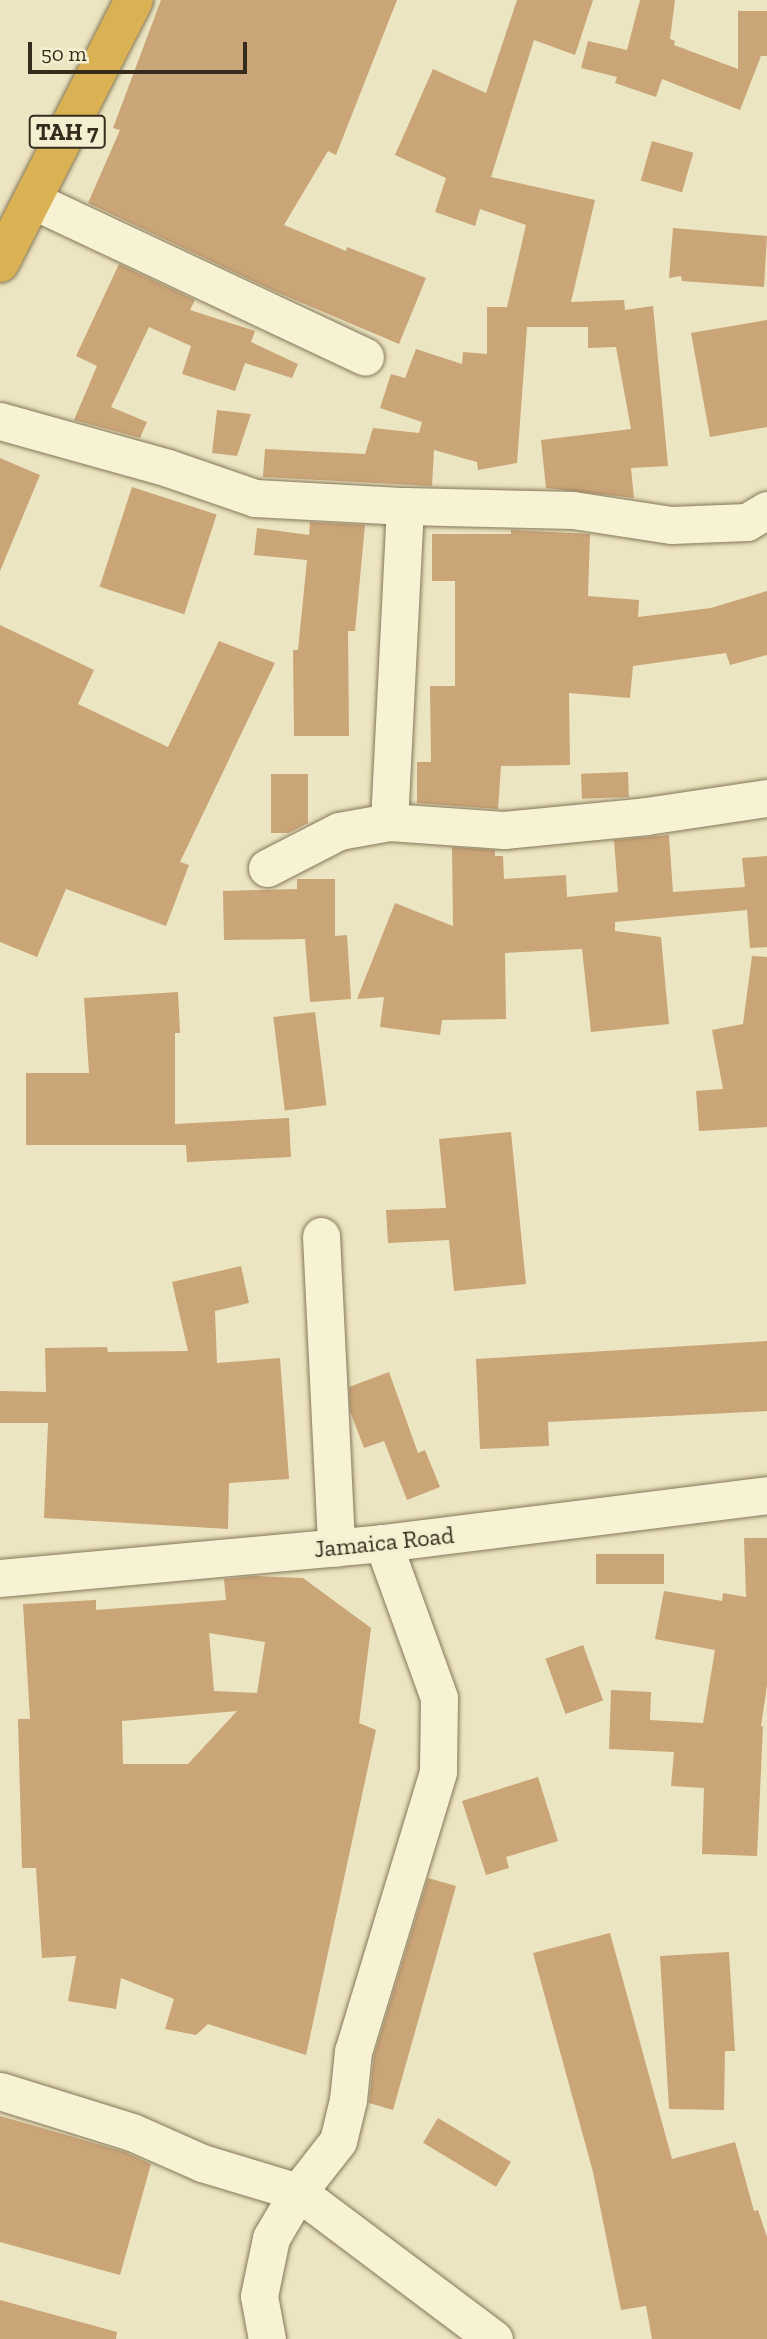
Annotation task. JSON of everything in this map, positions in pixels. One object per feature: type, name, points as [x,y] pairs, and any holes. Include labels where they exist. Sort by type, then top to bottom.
[{"type":"highway","name":"TAH 7","points":[[0,263],[134,0]]},
{"type":"street","points":[[32,200],[365,357]]},
{"type":"street","points":[[0,421],[168,468],[255,498],[405,506],[573,510],[671,525],[747,522],[767,510]]},
{"type":"street","points":[[389,822],[405,506]]},
{"type":"street","points":[[267,868],[339,831],[389,822],[504,830],[657,814],[767,797]]},
{"type":"street","points":[[321,1236],[336,1548]]},
{"type":"street","name":"Jamaica Road","points":[[0,1578],[383,1543],[767,1495]]},
{"type":"street","points":[[267,2339],[259,2295],[271,2238],[298,2192],[338,2141],[348,2100],[353,2051],[438,1772],[439,1698],[383,1543]]},
{"type":"street","points":[[0,2091],[132,2132],[202,2163],[298,2192],[494,2339]]},
{"type":"building","points":[[161,0],[397,0],[336,155],[328,151],[284,225],[346,251],[347,247],[426,278],[399,344],[274,291],[88,203],[120,130],[113,128]]},
{"type":"building","points":[[517,0],[593,0],[575,55],[534,40],[491,177],[595,200],[571,302],[624,300],[625,310],[653,306],[668,466],[631,468],[634,498],[546,488],[541,440],[631,429],[616,347],[588,348],[588,327],[527,327],[517,463],[478,470],[477,462],[434,450],[432,486],[263,477],[265,449],[365,454],[373,428],[419,433],[422,422],[380,408],[391,374],[405,378],[416,349],[462,364],[463,352],[487,354],[487,307],[507,307],[526,225],[480,209],[475,226],[435,212],[446,178],[395,155],[433,69],[486,93]]},
{"type":"building","points":[[640,0],[675,0],[670,39],[675,41],[674,45],[738,69],[738,11],[767,11],[767,56],[761,56],[740,110],[662,79],[656,97],[615,83],[617,77],[581,68],[588,41],[627,50]]},
{"type":"building","points":[[652,141],[693,153],[682,192],[641,180]]},
{"type":"building","points":[[673,228],[767,236],[764,287],[682,281],[681,276],[669,278]]},
{"type":"building","points":[[119,264],[195,300],[190,310],[255,331],[251,342],[298,364],[292,378],[245,363],[235,391],[182,374],[191,346],[149,327],[111,407],[147,422],[140,438],[74,420],[97,366],[76,356]]},
{"type":"building","points":[[767,320],[767,427],[710,437],[691,333]]},
{"type":"building","points":[[217,410],[251,414],[237,456],[212,453]]},
{"type":"building","points":[[0,458],[40,475],[0,571]]},
{"type":"building","points":[[132,487],[217,515],[184,614],[100,587]]},
{"type":"building","points":[[310,522],[365,525],[355,631],[348,631],[349,736],[294,736],[293,650],[298,650],[307,560],[254,555],[257,528],[309,535]]},
{"type":"building","points":[[511,530],[590,534],[588,596],[639,600],[638,617],[711,608],[767,591],[767,655],[730,665],[726,653],[633,666],[630,698],[569,693],[570,765],[501,766],[498,809],[417,803],[417,762],[431,762],[430,686],[455,686],[455,581],[432,581],[432,534],[511,534]]},
{"type":"building","points":[[0,625],[94,670],[78,704],[168,747],[219,641],[275,663],[180,862],[189,865],[166,926],[66,889],[37,957],[0,942]]},
{"type":"building","points":[[628,772],[629,797],[582,799],[581,774]]},
{"type":"building","points":[[271,774],[308,774],[308,823],[289,833],[271,833]]},
{"type":"building","points":[[669,835],[673,892],[745,887],[742,858],[767,856],[767,947],[750,948],[747,910],[615,922],[615,931],[661,937],[669,1024],[591,1032],[582,949],[505,953],[506,1019],[442,1020],[440,1035],[380,1027],[384,997],[357,999],[395,903],[453,926],[452,847],[495,850],[495,856],[503,856],[504,879],[566,875],[567,897],[618,892],[614,840]]},
{"type":"building","points":[[297,879],[335,879],[335,936],[347,935],[351,999],[310,1002],[305,939],[224,940],[223,891],[297,889]]},
{"type":"building","points":[[752,956],[767,957],[767,1127],[699,1131],[696,1091],[723,1089],[712,1030],[743,1024]]},
{"type":"building","points":[[178,992],[180,1033],[175,1033],[175,1124],[289,1118],[291,1157],[187,1162],[186,1145],[26,1145],[26,1073],[89,1073],[84,998]]},
{"type":"building","points":[[315,1012],[326,1105],[285,1110],[273,1017]]},
{"type":"building","points":[[511,1132],[526,1284],[454,1291],[449,1240],[388,1243],[386,1210],[446,1208],[439,1139]]},
{"type":"building","points":[[241,1266],[249,1303],[215,1311],[217,1363],[280,1358],[289,1479],[229,1483],[228,1529],[44,1518],[48,1423],[0,1423],[0,1391],[46,1392],[45,1348],[107,1347],[108,1352],[188,1351],[172,1282]]},
{"type":"building","points":[[767,1341],[767,1411],[548,1422],[549,1446],[480,1449],[476,1359]]},
{"type":"building","points":[[389,1372],[418,1453],[425,1450],[440,1487],[407,1500],[384,1441],[364,1448],[350,1411],[349,1387]]},
{"type":"building","points":[[744,1538],[767,1538],[767,1685],[761,1726],[757,1856],[702,1854],[704,1788],[671,1786],[674,1752],[609,1749],[611,1690],[651,1692],[650,1720],[703,1723],[715,1650],[655,1639],[664,1591],[722,1601],[723,1593],[746,1597]]},
{"type":"building","points":[[596,1554],[664,1554],[664,1584],[596,1584]]},
{"type":"building","points":[[254,1576],[303,1578],[371,1628],[359,1723],[376,1730],[306,2055],[208,2024],[196,2035],[165,2029],[174,1999],[121,1978],[116,2009],[68,2001],[76,1956],[42,1958],[36,1868],[22,1868],[18,1719],[30,1719],[23,1604],[96,1600],[96,1610],[226,1600],[224,1579]],"holes":[[[209,1633],[265,1642],[257,1693],[214,1691]],[[237,1711],[188,1764],[123,1764],[122,1721]]]},
{"type":"building","points":[[583,1645],[603,1700],[566,1714],[545,1659]]},
{"type":"building","points":[[538,1777],[558,1841],[506,1857],[509,1868],[486,1875],[462,1801]]},
{"type":"building","points":[[428,1878],[456,1886],[393,2110],[369,2103],[374,2055]]},
{"type":"building","points":[[610,1933],[672,2159],[735,2142],[754,2211],[758,2210],[767,2237],[767,2339],[652,2339],[646,2306],[621,2310],[593,2172],[533,1953]]},
{"type":"building","points":[[729,1952],[735,2051],[725,2051],[724,2110],[669,2109],[660,1956]]},
{"type":"building","points":[[0,2116],[125,2152],[151,2164],[120,2275],[0,2242]]},
{"type":"building","points":[[438,2118],[511,2162],[496,2187],[423,2143]]},
{"type":"building","points":[[0,2300],[117,2332],[116,2339],[0,2339]]}]
